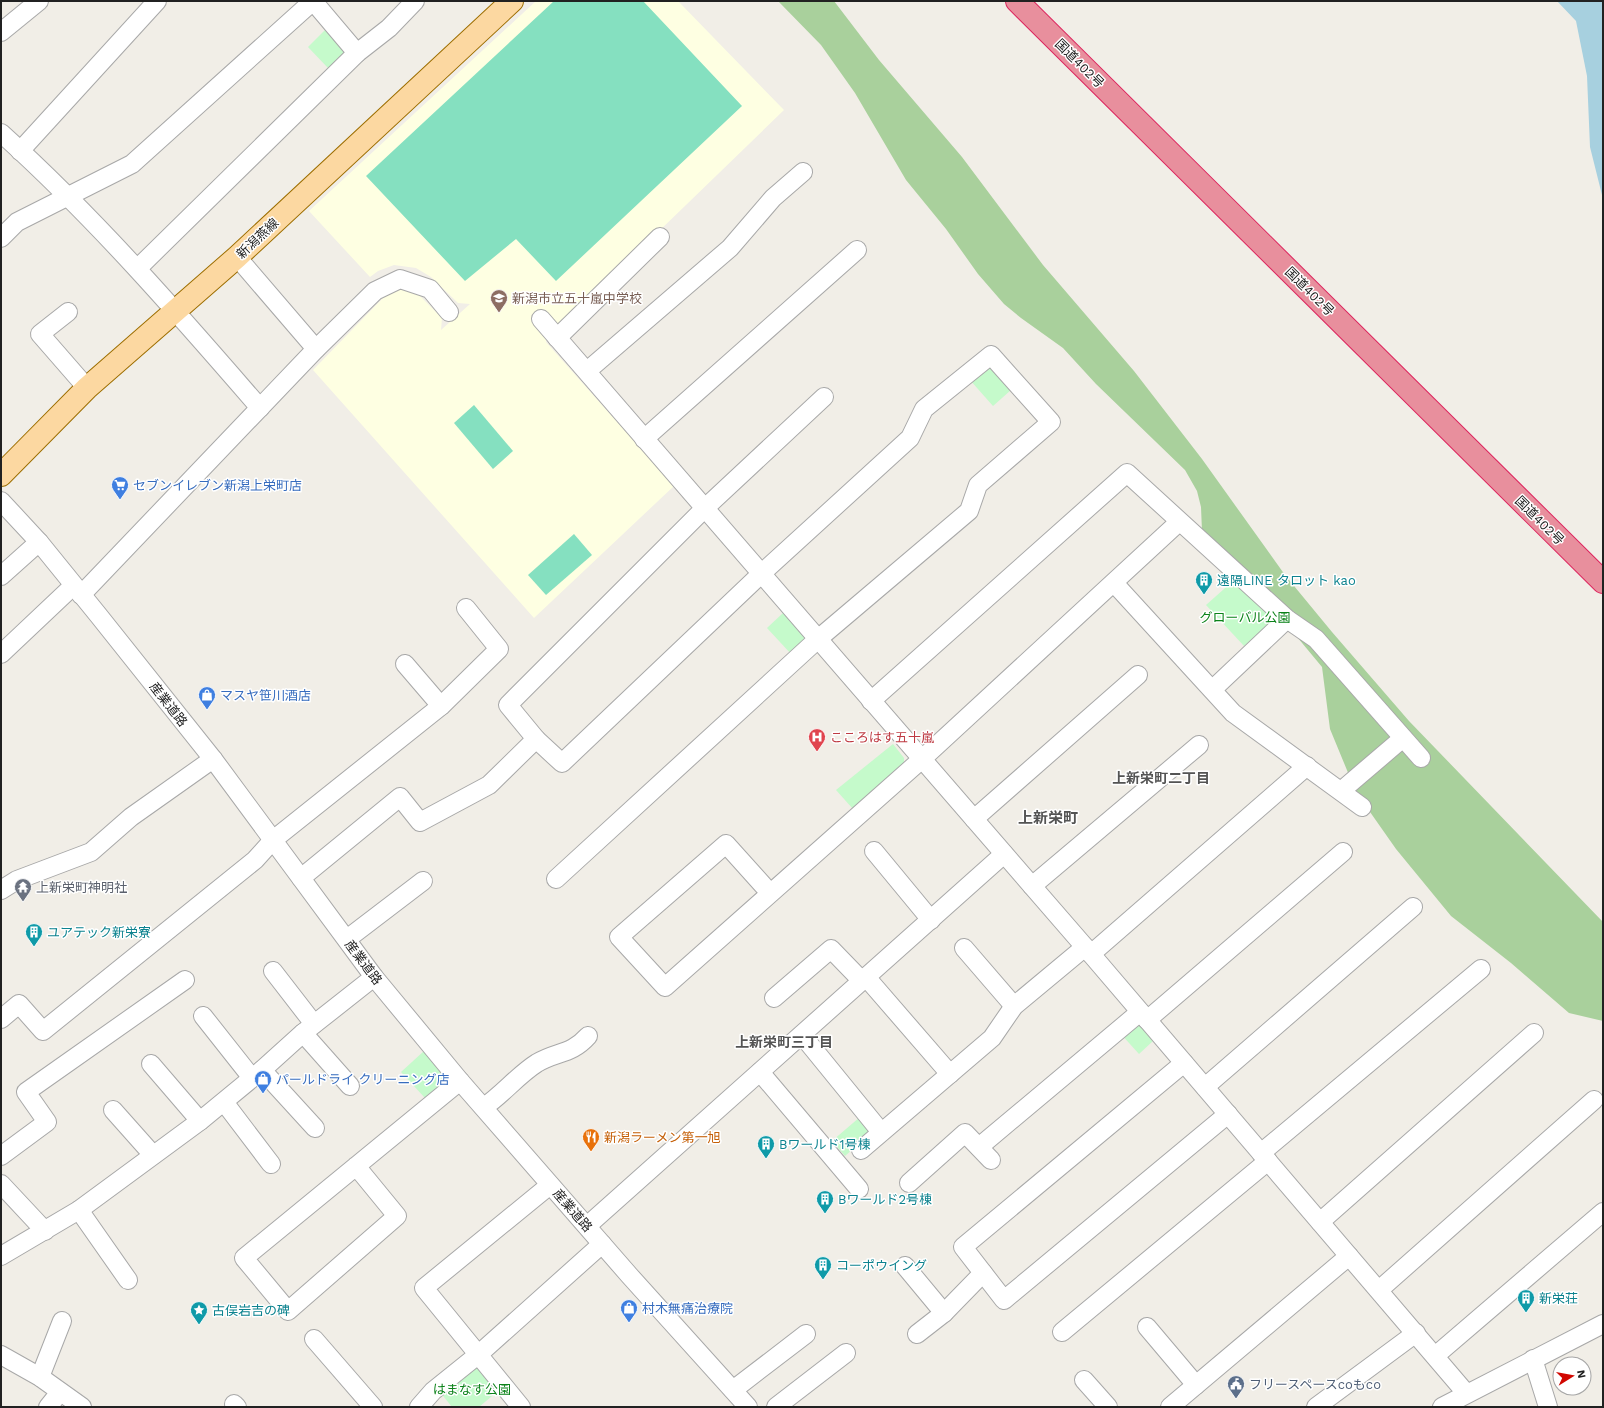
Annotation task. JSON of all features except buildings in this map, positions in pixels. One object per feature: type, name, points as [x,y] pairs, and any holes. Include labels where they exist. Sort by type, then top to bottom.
[{"type":"highway","name":"国道402号","points":[[1017,1],[1603,582]]},
{"type":"main road","name":"新潟燕線","points":[[1,475],[87,388],[237,256],[512,1]]},
{"type":"street","points":[[1,32],[39,1]]},
{"type":"street","points":[[20,150],[157,1]]},
{"type":"street","points":[[1,238],[17,222],[67,195],[132,164],[313,1],[357,53]]},
{"type":"street","points":[[138,268],[357,53],[389,28],[415,1]]},
{"type":"street","points":[[1,133],[67,195],[138,268],[260,408]]},
{"type":"street","points":[[587,371],[730,248],[773,198],[803,172]]},
{"type":"street","points":[[557,338],[660,237]]},
{"type":"street","points":[[644,438],[857,250]]},
{"type":"street","points":[[237,256],[316,349]]},
{"type":"street","points":[[1,654],[77,590],[375,291],[400,279],[430,289],[449,312]]},
{"type":"street","points":[[68,312],[40,334],[87,388]]},
{"type":"street","points":[[541,319],[1144,1016],[1466,1393]]},
{"type":"street","points":[[556,879],[818,639],[969,511],[978,485],[1051,422],[991,355],[924,408],[910,438],[762,573],[562,763],[536,739],[508,705],[705,508],[824,397]]},
{"type":"street","points":[[871,701],[1127,473],[1287,619],[1316,639],[1421,758]]},
{"type":"street","name":"産業道路","points":[[1,500],[38,542],[213,760],[374,977],[460,1082],[484,1107],[550,1185],[748,1407]]},
{"type":"street","points":[[770,893],[726,844],[619,937],[665,987],[922,759],[1179,522]]},
{"type":"street","points":[[1,576],[38,542]]},
{"type":"street","points":[[1114,582],[1234,713],[1362,807]]},
{"type":"street","points":[[1,1020],[20,1004],[43,1031],[255,860],[273,840],[441,706],[499,649],[466,608]]},
{"type":"street","points":[[1213,689],[1287,619]]},
{"type":"street","points":[[406,664],[441,706]]},
{"type":"street","points":[[974,819],[1138,675]]},
{"type":"street","points":[[1341,791],[1404,738]]},
{"type":"street","points":[[301,878],[400,796],[420,822],[489,785],[536,739]]},
{"type":"street","points":[[1032,886],[1199,745]]},
{"type":"street","points":[[1,890],[17,880],[91,852],[131,817],[213,760]]},
{"type":"street","points":[[861,1150],[992,1038],[1014,1006],[1088,951],[1307,766]]},
{"type":"street","points":[[874,851],[931,920]]},
{"type":"street","points":[[909,1183],[965,1132],[985,1154],[1144,1016],[1343,852]]},
{"type":"street","points":[[587,1226],[1004,854]]},
{"type":"street","points":[[347,940],[423,881]]},
{"type":"street","points":[[1205,1087],[1413,907]]},
{"type":"street","points":[[774,998],[831,948],[864,979],[950,1074]]},
{"type":"street","points":[[964,948],[1014,1006]]},
{"type":"street","points":[[1062,1332],[1481,969]]},
{"type":"street","points":[[273,971],[308,1029],[350,1086]]},
{"type":"street","points":[[1,1256],[79,1210],[200,1121],[308,1029],[374,977]]},
{"type":"street","points":[[1,1156],[47,1122],[26,1092],[185,980]]},
{"type":"street","points":[[203,1016],[257,1074],[315,1128]]},
{"type":"street","points":[[1320,1222],[1534,1033]]},
{"type":"street","points":[[802,1035],[881,1132]]},
{"type":"street","points":[[484,1107],[500,1096],[536,1063],[568,1052],[580,1045],[588,1036]]},
{"type":"street","points":[[1184,1063],[963,1247],[1004,1300],[1228,1114]]},
{"type":"street","points":[[151,1064],[200,1121]]},
{"type":"street","points":[[760,1072],[859,1189]]},
{"type":"street","points":[[356,1166],[397,1216],[288,1311],[244,1258],[356,1166],[460,1082]]},
{"type":"street","points":[[1379,1290],[1594,1100]]},
{"type":"street","points":[[224,1102],[272,1164]]},
{"type":"street","points":[[113,1110],[153,1155]]},
{"type":"street","points":[[1,1184],[45,1231]]},
{"type":"street","points":[[521,1407],[424,1288],[550,1185]]},
{"type":"street","points":[[79,1210],[128,1280]]},
{"type":"street","points":[[1435,1356],[1603,1212]]},
{"type":"street","points":[[419,1407],[433,1391],[479,1354],[602,1244]]},
{"type":"street","points":[[1170,1407],[1349,1256]]},
{"type":"street","points":[[905,1266],[944,1313]]},
{"type":"street","points":[[917,1334],[944,1313],[983,1273]]},
{"type":"street","points":[[40,1377],[62,1321]]},
{"type":"street","points":[[1442,1407],[1466,1393],[1603,1324]]},
{"type":"street","points":[[1147,1327],[1196,1385]]},
{"type":"street","points":[[1316,1407],[1416,1333]]},
{"type":"street","points":[[733,1390],[806,1334]]},
{"type":"street","points":[[314,1339],[373,1407]]},
{"type":"street","points":[[776,1407],[846,1353]]},
{"type":"street","points":[[1,1355],[40,1377],[82,1407]]},
{"type":"street","points":[[1533,1359],[1548,1407]]},
{"type":"street","points":[[1084,1380],[1108,1407]]},
{"type":"street","points":[[48,1407],[60,1392]]},
{"type":"shaded area","name":"新潟市立五十嵐中学校","points":[[536,1],[678,1],[784,110],[560,327],[544,309],[534,317],[547,334],[546,342],[674,486],[534,618],[313,370],[384,297],[400,288],[416,292],[442,318],[441,330],[470,304],[458,303],[431,277],[416,268],[394,265],[378,271],[370,277],[309,211]]},
{"type":"green space","points":[[554,1],[643,1],[742,106],[556,281],[516,239],[465,281],[366,176]]},
{"type":"green space","points":[[778,1],[834,1],[879,60],[962,157],[1043,265],[1134,371],[1202,459],[1285,575],[1332,632],[1409,721],[1603,922],[1603,1021],[1569,1013],[1511,963],[1451,916],[1396,849],[1356,792],[1330,729],[1322,667],[1283,620],[1202,531],[1201,507],[1197,491],[1185,470],[1096,384],[1063,348],[1004,304],[978,274],[946,229],[906,180],[855,93],[821,45]]},
{"type":"green space","points":[[329,26],[347,50],[328,68],[308,47]]},
{"type":"green space","points":[[983,368],[991,368],[1011,390],[993,406],[970,380]]},
{"type":"green space","points":[[474,405],[513,451],[493,469],[454,423]]},
{"type":"green space","points":[[574,534],[592,555],[546,595],[528,575]]},
{"type":"green space","name":"グローバル公園","points":[[1233,581],[1273,614],[1272,622],[1244,646],[1206,605]]},
{"type":"green space","points":[[783,613],[804,636],[804,644],[792,655],[767,628]]},
{"type":"green space","points":[[893,744],[904,758],[904,764],[853,809],[836,790]]},
{"type":"green space","points":[[1138,1023],[1153,1041],[1139,1054],[1120,1033]]},
{"type":"green space","points":[[424,1051],[444,1075],[443,1086],[425,1098],[401,1072]]},
{"type":"green space","points":[[860,1117],[869,1127],[869,1135],[845,1156],[832,1141]]},
{"type":"green space","name":"はまなす公園","points":[[472,1365],[478,1367],[498,1391],[479,1407],[452,1407],[440,1392]]},
{"type":"water","points":[[1557,1],[1603,1],[1603,199],[1590,147],[1587,76],[1576,21]]},
{"type":"place","name":"新潟市立五十嵐中学校","points":[[499,313]]},
{"type":"place","name":"セブンイレブン新潟上栄町店","points":[[120,500]]},
{"type":"place","name":"遠隔LINE タロット kao","points":[[1204,595]]},
{"type":"place","name":"マスヤ笹川酒店","points":[[207,710]]},
{"type":"place","name":"こころはす五十嵐","points":[[817,752]]},
{"type":"place","name":"上新栄町神明社","points":[[23,902]]},
{"type":"place","name":"ユアテック新栄寮","points":[[34,947]]},
{"type":"place","name":"パールドライ クリーニング店","points":[[263,1094]]},
{"type":"place","name":"新潟ラーメン第一旭","points":[[591,1152]]},
{"type":"place","name":"Bワールド1号棟","points":[[766,1159]]},
{"type":"place","name":"Bワールド2号棟","points":[[825,1214]]},
{"type":"place","name":"コーポウイング","points":[[823,1280]]},
{"type":"place","name":"新栄荘","points":[[1526,1313]]},
{"type":"place","name":"村木無痛治療院","points":[[629,1323]]},
{"type":"place","name":"古俣岩吉の碑","points":[[199,1325]]},
{"type":"place","name":"フリースペースcoもco","points":[[1236,1399]]},
{"type":"district","name":"上新栄町二丁目","points":[[1161,778]]},
{"type":"district","name":"上新栄町","points":[[1048,818]]},
{"type":"district","name":"上新栄町三丁目","points":[[784,1042]]}]
